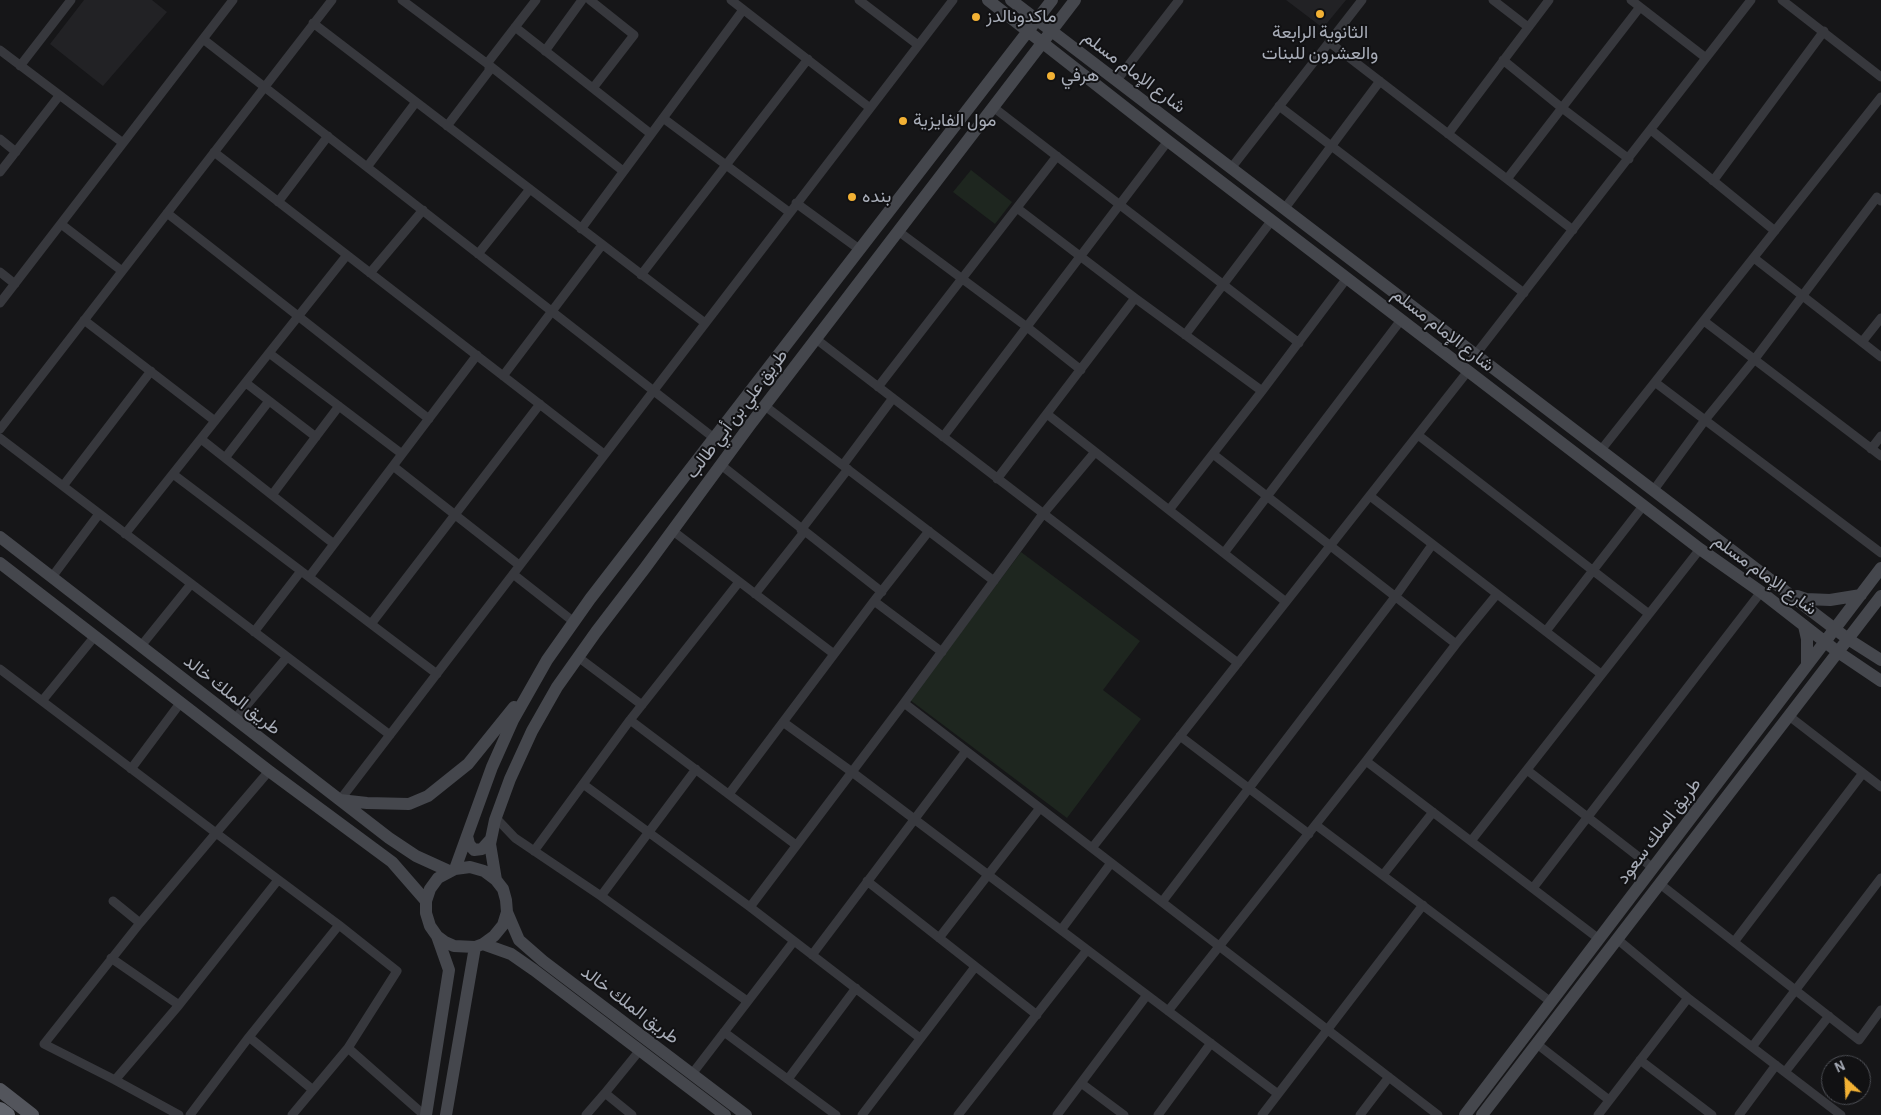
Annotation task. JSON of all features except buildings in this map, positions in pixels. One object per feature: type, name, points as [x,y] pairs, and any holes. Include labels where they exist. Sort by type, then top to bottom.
[{"type":"highway","points":[[0,1110],[7,1115]]},
{"type":"main road","name":"شارع الإمام مسلم","points":[[988,0],[1168,141],[1643,506],[1761,592],[1838,652],[1881,681]]},
{"type":"main road","name":"شارع الإمام مسلم","points":[[1011,0],[1848,639],[1881,660]]},
{"type":"main road","name":"طريق علي بن أبي طالب","points":[[452,870],[492,767],[513,720],[547,660],[714,438],[1052,0]]},
{"type":"main road","name":"طريق علي بن أبي طالب","points":[[496,880],[492,860],[491,839],[496,818],[510,779],[532,731],[557,687],[720,465],[1075,0]]},
{"type":"main road","name":"طريق الملك خالد","points":[[0,537],[389,838],[416,856],[452,870]]},
{"type":"main road","name":"طريق الملك خالد","points":[[0,563],[269,770],[376,849],[402,871],[426,901]]},
{"type":"main road","name":"طريق الملك سعود","points":[[1464,1115],[1881,568]]},
{"type":"main road","points":[[1789,593],[1806,599],[1830,600],[1861,595]]},
{"type":"main road","name":"طريق الملك سعود","points":[[1482,1115],[1881,596]]},
{"type":"main road","points":[[1804,626],[1807,639],[1807,665]]},
{"type":"main road","points":[[340,800],[409,804],[428,796],[468,764],[536,680]]},
{"type":"main road","points":[[466,836],[474,850],[482,849],[491,839]]},
{"type":"main road","points":[[402,871],[411,873],[417,870],[420,866],[416,856]]},
{"type":"main road","points":[[425,1115],[449,970],[437,936],[428,920],[426,901],[434,884],[452,870],[470,867],[484,871],[496,880],[506,900],[506,912],[503,925],[494,936],[479,946],[454,946],[437,936]]},
{"type":"main road","name":"طريق الملك خالد","points":[[506,912],[519,940],[746,1115]]},
{"type":"main road","points":[[511,954],[508,945],[514,940],[519,940]]},
{"type":"main road","points":[[446,1115],[479,946]]},
{"type":"main road","name":"طريق الملك خالد","points":[[479,946],[511,954],[725,1115]]},
{"type":"main road","points":[[0,1090],[32,1115]]},
{"type":"street","points":[[20,66],[70,0]]},
{"type":"street","points":[[0,303],[230,3],[219,0]]},
{"type":"street","points":[[0,429],[332,0]]},
{"type":"street","points":[[402,0],[489,65],[623,171]]},
{"type":"street","points":[[447,126],[489,71],[489,61],[536,0]]},
{"type":"street","points":[[545,50],[582,0]]},
{"type":"street","points":[[590,0],[634,35],[592,88]]},
{"type":"street","points":[[859,0],[918,45]]},
{"type":"street","points":[[340,800],[953,0]]},
{"type":"street","points":[[1117,80],[1179,0]]},
{"type":"street","points":[[1232,167],[1362,0]]},
{"type":"street","points":[[1493,0],[1528,27]]},
{"type":"street","points":[[1448,134],[1549,0]]},
{"type":"street","points":[[1631,0],[1706,58]]},
{"type":"street","points":[[1476,354],[1751,0]]},
{"type":"street","points":[[1782,0],[1881,77]]},
{"type":"street","points":[[581,228],[663,118],[738,4],[870,108]]},
{"type":"street","points":[[1507,179],[1640,7]]},
{"type":"street","points":[[313,24],[705,323]]},
{"type":"street","points":[[515,27],[651,134]]},
{"type":"street","points":[[1714,181],[1824,31]]},
{"type":"street","points":[[203,39],[714,438]]},
{"type":"street","points":[[1329,42],[1573,230]]},
{"type":"street","points":[[0,50],[122,143]]},
{"type":"street","points":[[641,274],[808,59]]},
{"type":"street","points":[[1503,60],[1629,159]]},
{"type":"street","points":[[1284,208],[1380,81]]},
{"type":"street","points":[[0,172],[59,96]]},
{"type":"street","points":[[1602,450],[1881,97]]},
{"type":"street","points":[[368,167],[416,102]]},
{"type":"street","points":[[1279,106],[1524,293]]},
{"type":"street","points":[[993,107],[1299,343]]},
{"type":"street","points":[[663,118],[789,212]]},
{"type":"street","points":[[1651,130],[1775,231]]},
{"type":"street","points":[[278,202],[328,136]]},
{"type":"street","points":[[0,139],[16,152]]},
{"type":"street","points":[[943,437],[1168,141]]},
{"type":"street","points":[[214,152],[604,454]]},
{"type":"street","points":[[878,387],[1057,156]]},
{"type":"street","points":[[478,254],[530,189]]},
{"type":"street","points":[[1653,491],[1705,420],[1754,360],[1877,198],[1881,201]]},
{"type":"street","points":[[796,203],[859,249]]},
{"type":"street","points":[[1017,208],[1262,392]]},
{"type":"street","points":[[370,273],[423,210]]},
{"type":"street","points":[[167,213],[429,419]]},
{"type":"street","points":[[1185,335],[1272,220]]},
{"type":"street","points":[[61,224],[122,271]]},
{"type":"street","points":[[898,231],[1081,370]]},
{"type":"street","points":[[503,376],[602,245]]},
{"type":"street","points":[[125,534],[347,255]]},
{"type":"street","points":[[1754,258],[1881,357]]},
{"type":"street","points":[[0,272],[15,284]]},
{"type":"street","points":[[1169,510],[1262,392],[1347,278]]},
{"type":"street","points":[[997,479],[1136,298]]},
{"type":"street","points":[[1862,342],[1881,318]]},
{"type":"street","points":[[84,320],[215,421]]},
{"type":"street","points":[[1224,553],[1402,320]]},
{"type":"street","points":[[1704,322],[1881,456]]},
{"type":"street","points":[[816,339],[1238,663]]},
{"type":"street","points":[[269,353],[402,454]]},
{"type":"street","points":[[254,632],[334,544],[477,355]]},
{"type":"street","points":[[63,486],[151,371]]},
{"type":"street","points":[[1092,848],[1468,371]]},
{"type":"street","points":[[246,383],[316,437]]},
{"type":"street","points":[[1656,383],[1881,553]]},
{"type":"street","points":[[755,594],[803,531],[893,398]]},
{"type":"street","points":[[225,458],[269,401]]},
{"type":"street","points":[[371,624],[540,404]]},
{"type":"street","points":[[272,495],[339,406]]},
{"type":"street","points":[[765,406],[994,581]]},
{"type":"street","points":[[1047,414],[1286,602]]},
{"type":"street","points":[[1418,435],[1649,614]]},
{"type":"street","points":[[1871,449],[1881,436]]},
{"type":"street","points":[[0,438],[390,735]]},
{"type":"street","points":[[201,439],[334,544]]},
{"type":"street","points":[[750,907],[904,703],[1043,514],[1096,452]]},
{"type":"street","points":[[1213,454],[1456,644]]},
{"type":"street","points":[[720,465],[882,592]]},
{"type":"street","points":[[393,466],[520,565]]},
{"type":"street","points":[[173,474],[437,674]]},
{"type":"street","points":[[1370,496],[1601,674]]},
{"type":"street","points":[[1546,631],[1643,506]]},
{"type":"street","points":[[52,577],[99,514]]},
{"type":"street","points":[[672,531],[834,654]]},
{"type":"street","points":[[729,794],[874,601],[929,532]]},
{"type":"street","points":[[1162,902],[1395,597],[1432,545]]},
{"type":"street","points":[[1471,841],[1700,549]]},
{"type":"street","points":[[513,574],[574,622]]},
{"type":"street","points":[[534,851],[630,720],[739,582]]},
{"type":"street","points":[[141,646],[191,584]]},
{"type":"street","points":[[1533,888],[1761,592]]},
{"type":"street","points":[[1168,1011],[1497,594]]},
{"type":"street","points":[[874,601],[942,652]]},
{"type":"street","points":[[42,701],[95,636]]},
{"type":"street","points":[[235,719],[287,657]]},
{"type":"street","points":[[578,657],[642,705]]},
{"type":"street","points":[[0,669],[278,880],[339,924],[396,971],[348,1048],[292,1115]]},
{"type":"street","points":[[131,769],[181,702]]},
{"type":"street","points":[[904,703],[1438,1115]]},
{"type":"street","points":[[1789,716],[1881,787]]},
{"type":"street","points":[[630,720],[796,845]]},
{"type":"street","points":[[783,722],[914,818],[1278,1094]]},
{"type":"street","points":[[1180,736],[1309,834]]},
{"type":"street","points":[[812,955],[966,751]]},
{"type":"street","points":[[1366,761],[1599,939]]},
{"type":"street","points":[[601,896],[696,769]]},
{"type":"street","points":[[179,1115],[44,1044],[111,958],[269,770]]},
{"type":"street","points":[[1527,770],[1653,868]]},
{"type":"street","points":[[1734,942],[1864,773]]},
{"type":"street","points":[[583,784],[750,907],[920,1038]]},
{"type":"street","points":[[939,938],[1040,808]]},
{"type":"street","points":[[1383,875],[1433,812]]},
{"type":"street","points":[[496,818],[514,838],[601,896],[747,1001]]},
{"type":"street","points":[[1316,825],[1551,1002]]},
{"type":"street","points":[[1061,930],[1111,863]]},
{"type":"street","points":[[1752,1047],[1881,878]]},
{"type":"street","points":[[115,1080],[179,1005],[278,880]]},
{"type":"street","points":[[867,881],[1037,1015]]},
{"type":"street","points":[[1660,884],[1859,1040],[1881,1010]]},
{"type":"street","points":[[113,901],[140,923]]},
{"type":"street","points":[[1262,1115],[1423,905]]},
{"type":"street","points":[[190,1115],[339,924]]},
{"type":"street","points":[[1617,939],[1688,998],[1841,1115]]},
{"type":"street","points":[[692,1074],[794,941]]},
{"type":"street","points":[[958,1115],[1088,950]]},
{"type":"street","points":[[111,958],[179,1005]]},
{"type":"street","points":[[862,1115],[975,967]]},
{"type":"street","points":[[788,1079],[856,988]]},
{"type":"street","points":[[1057,1115],[1147,995]]},
{"type":"street","points":[[1598,1115],[1688,998]]},
{"type":"street","points":[[1784,1072],[1829,1016]]},
{"type":"street","points":[[724,1032],[836,1115]]},
{"type":"street","points":[[249,1037],[312,1090]]},
{"type":"street","points":[[1158,1115],[1211,1043]]},
{"type":"street","points":[[1537,1044],[1609,1100]]},
{"type":"street","points":[[348,1048],[425,1115]]},
{"type":"street","points":[[586,1115],[640,1050]]},
{"type":"street","points":[[1640,1060],[1712,1115]]},
{"type":"street","points":[[1739,1115],[1776,1065]]},
{"type":"street","points":[[1360,1115],[1389,1077]]},
{"type":"street","points":[[1081,1082],[1124,1115]]},
{"type":"street","points":[[605,1093],[632,1115]]},
{"type":"shaded area","points":[[84,0],[152,0],[167,12],[103,86],[50,44]]},
{"type":"shaded area","name":"الثانوية الرابعة والعشرون للبنات","points":[[1286,0],[1346,0],[1323,28]]},
{"type":"shaded area","points":[[971,170],[1012,202],[995,224],[953,192]]},
{"type":"shaded area","points":[[1021,552],[1140,641],[1103,690],[1141,719],[1067,818],[910,700]]},
{"type":"place","name":"الثانوية الرابعة والعشرون للبنات","points":[[1320,14]]},
{"type":"place","name":"ماكدونالدز","points":[[976,17]]},
{"type":"place","name":"هرفي","points":[[1051,76]]},
{"type":"place","name":"مول الفايزية","points":[[903,121]]},
{"type":"place","name":"بنده","points":[[852,197]]}]
